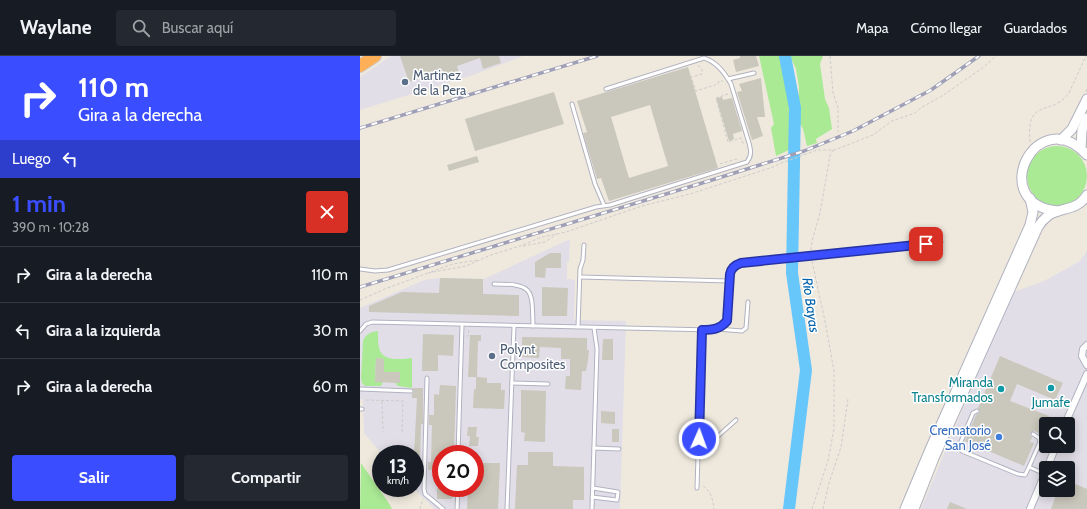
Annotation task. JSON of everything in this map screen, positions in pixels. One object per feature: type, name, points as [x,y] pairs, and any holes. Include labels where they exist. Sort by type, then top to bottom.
[{"type":"highway","points":[[360,66],[368,58]]},
{"type":"street","points":[[1061,140],[1075,124],[1087,99]]},
{"type":"street","points":[[1085,153],[1082,130],[1087,118]]},
{"type":"street","points":[[1060,211],[1049,210],[1038,206],[1030,198],[1023,186],[1022,172],[1026,159],[1034,149],[1047,141],[1061,140],[1068,142],[1085,153]]},
{"type":"street","points":[[914,509],[934,458],[1038,227],[1047,216],[1074,207],[1087,195]]},
{"type":"street","points":[[905,509],[929,451],[1030,225],[1033,212],[1030,198]]},
{"type":"street","points":[[1068,417],[1087,374],[1086,364],[1082,353],[1087,345]]},
{"type":"street","points":[[1030,509],[1039,488]]},
{"type":"lane","points":[[360,269],[375,271],[388,270],[604,205],[610,205],[747,162],[750,158],[751,151],[731,84],[716,64],[704,58],[606,89]]},
{"type":"lane","points":[[728,79],[754,73]]},
{"type":"lane","points":[[572,104],[595,184],[604,205]]},
{"type":"lane","points":[[717,329],[723,326],[727,321],[731,269],[741,263],[941,242]]},
{"type":"lane","points":[[578,327],[580,277],[584,245]]},
{"type":"lane","points":[[580,277],[730,281]]},
{"type":"lane","points":[[494,284],[519,285],[529,292],[532,298],[533,326]]},
{"type":"lane","points":[[360,331],[366,324],[372,322],[594,328],[717,329],[742,331],[746,328],[748,302]]},
{"type":"lane","points":[[458,445],[462,324]]},
{"type":"lane","points":[[507,509],[514,326]]},
{"type":"lane","points":[[592,509],[597,349],[594,328]]},
{"type":"lane","points":[[697,488],[702,330]]},
{"type":"lane","points":[[424,474],[427,378]]},
{"type":"lane","points":[[512,383],[548,384]]},
{"type":"lane","points":[[360,389],[411,391]]},
{"type":"lane","points":[[977,411],[973,413],[960,444],[960,448],[962,451],[1018,474],[1025,475],[1040,442],[1039,438],[1033,434]]},
{"type":"lane","points":[[698,454],[736,420]]},
{"type":"lane","points":[[594,448],[618,449]]},
{"type":"lane","points":[[1029,468],[1039,470]]},
{"type":"lane","points":[[592,498],[617,500],[618,492],[593,488]]},
{"type":"lane","points":[[424,494],[443,509]]},
{"type":"lane","points":[[457,509],[458,497]]},
{"type":"path","points":[[830,56],[833,93],[838,108],[838,132]]},
{"type":"path","points":[[428,273],[457,268],[520,246],[542,236],[578,228],[642,206],[690,194],[773,167],[817,150],[834,150],[873,134],[892,121],[915,114],[922,107],[942,96],[996,56]]},
{"type":"path","points":[[1034,149],[1030,144],[1029,129],[1032,117],[1042,109],[1065,98],[1069,93],[1086,56]]},
{"type":"path","points":[[694,63],[700,67],[702,72],[692,77],[696,91],[718,84],[720,80],[725,82]]},
{"type":"path","points":[[728,94],[716,98],[728,142],[741,138],[746,152]]},
{"type":"path","points":[[811,251],[812,241],[820,213],[830,156],[834,150]]},
{"type":"path","points":[[719,168],[720,164],[736,159],[740,161]]},
{"type":"path","points":[[520,246],[545,242],[558,233]]},
{"type":"path","points":[[812,258],[834,371],[834,429],[828,461],[812,509]]},
{"type":"path","points":[[360,300],[453,264],[480,260]]},
{"type":"path","points":[[823,509],[829,484],[841,447],[848,399]]},
{"type":"path","points":[[366,400],[403,401],[402,433]]},
{"type":"path","points":[[382,400],[383,432]]},
{"type":"path","points":[[697,483],[707,489],[712,498],[714,509]]},
{"type":"path","points":[[420,509],[422,497]]},
{"type":"shaded area","name":"Martinez de la Pera","points":[[391,56],[523,56],[470,76],[360,110],[360,77]]},
{"type":"shaded area","name":"Polynt Composites","points":[[570,239],[569,262],[567,262],[567,279],[575,280],[574,320],[626,321],[620,509],[435,509],[422,497],[424,497],[424,445],[374,445],[364,433],[363,400],[360,399],[360,308],[424,280],[438,278],[484,279]]},
{"type":"shaded area","points":[[1087,251],[1087,509],[921,509],[1011,293],[1044,281],[1080,261]]},
{"type":"green space","points":[[759,56],[823,56],[820,64],[825,99],[829,108],[832,129],[816,139],[817,143],[807,146],[803,129],[798,119],[799,87],[796,69],[791,58],[786,61],[792,113],[789,150],[776,156],[771,128],[774,124]]},
{"type":"green space","points":[[1051,146],[1063,146],[1074,151],[1082,159],[1087,170],[1085,188],[1074,201],[1063,206],[1051,206],[1040,201],[1032,193],[1027,182],[1027,170],[1032,159],[1040,151]]},
{"type":"green space","points":[[378,331],[380,350],[385,357],[396,359],[412,358],[412,388],[398,386],[395,383],[400,383],[400,372],[384,372],[384,359],[376,358],[375,382],[383,382],[381,386],[365,386],[362,383],[363,341],[369,334]]},
{"type":"green space","points":[[361,463],[372,479],[372,497],[384,497],[392,509],[360,509]]},
{"type":"building","points":[[400,56],[499,56],[501,63],[483,69],[480,58],[457,66],[460,77],[447,81],[443,71],[409,82]]},
{"type":"building","points":[[740,56],[756,56],[759,66],[736,72],[733,60],[740,58]]},
{"type":"building","points":[[688,67],[718,168],[609,201],[601,178],[597,179],[583,133],[587,132],[577,101]],"holes":[[[650,105],[668,166],[629,178],[611,117]]]},
{"type":"building","points":[[761,78],[765,117],[757,117],[763,136],[752,140],[737,92],[742,91],[739,84]]},
{"type":"building","points":[[554,92],[564,124],[475,151],[465,119]]},
{"type":"building","points":[[722,97],[723,100],[732,98],[742,131],[733,134],[734,139],[729,141],[716,98]]},
{"type":"building","points":[[477,156],[479,162],[449,171],[447,165]]},
{"type":"building","points":[[550,253],[561,253],[561,268],[546,268],[545,278],[535,277],[535,262]]},
{"type":"building","points":[[440,278],[483,279],[483,294],[519,295],[519,316],[369,312],[369,306],[402,292],[439,293]]},
{"type":"building","points":[[542,287],[568,288],[567,316],[542,316]]},
{"type":"building","points":[[423,334],[454,335],[453,356],[438,355],[438,371],[422,371]]},
{"type":"building","points":[[470,335],[481,335],[481,341],[478,341],[477,377],[487,378],[487,383],[501,383],[501,390],[505,390],[504,409],[473,408],[476,377],[468,377]]},
{"type":"building","points":[[522,337],[587,338],[587,350],[589,350],[588,360],[586,371],[582,371],[581,390],[565,389],[566,376],[570,376],[570,359],[561,359],[561,348],[540,347],[539,358],[522,357]]},
{"type":"building","points":[[603,339],[613,339],[613,360],[602,360]]},
{"type":"building","points":[[1000,356],[1063,383],[1055,400],[1017,384],[1010,401],[1049,416],[1039,417],[1039,433],[1034,431],[1030,433],[1032,437],[1030,442],[1034,443],[1024,466],[965,441],[976,415],[980,412],[978,408]]},
{"type":"building","points":[[376,358],[384,359],[384,372],[400,372],[400,383],[375,382]]},
{"type":"building","points":[[440,385],[456,386],[454,445],[432,445],[432,470],[428,470],[428,462],[431,462],[432,425],[429,425],[429,415],[434,415],[434,394],[439,395]]},
{"type":"building","points":[[412,388],[423,388],[423,424],[421,424],[420,445],[414,445],[417,398],[412,398],[412,394],[414,392]]},
{"type":"building","points":[[521,390],[546,391],[545,442],[524,441],[525,433],[521,432]]},
{"type":"building","points":[[601,411],[615,412],[615,424],[601,423]]},
{"type":"building","points":[[468,427],[477,427],[476,437],[479,437],[478,445],[469,445],[470,436],[467,436]]},
{"type":"building","points":[[612,429],[619,429],[619,442],[612,442]]},
{"type":"building","points":[[528,452],[553,452],[553,466],[584,467],[584,500],[573,500],[573,509],[515,509],[517,465],[528,465]]},
{"type":"building","points":[[484,463],[500,463],[498,509],[467,509],[468,497],[484,497]]},
{"type":"building","points":[[1075,484],[1087,489],[1087,509],[1051,509],[1055,497],[1075,497]]},
{"type":"building","points":[[437,497],[452,497],[452,499],[437,499]]},
{"type":"building","points":[[950,502],[967,509],[947,509]]},
{"type":"waterway","name":"Río Bayas","points":[[785,56],[795,108],[792,273],[806,370],[789,509]]},
{"type":"railway","points":[[360,128],[597,56]]},
{"type":"railway","points":[[360,287],[804,151],[853,131],[931,90],[979,56]]},
{"type":"place","name":"Martinez de la Pera","points":[[405,82]]},
{"type":"place","name":"Polynt Composites","points":[[492,356]]},
{"type":"place","name":"Jumafe","points":[[1051,388]]},
{"type":"place","name":"Miranda Transformados","points":[[1001,389]]},
{"type":"place","name":"Crematorio San José","points":[[999,437]]},
{"type":"route","points":[[699,439],[702,330],[717,329],[723,326],[727,321],[731,269],[741,263],[926,244]]}]
